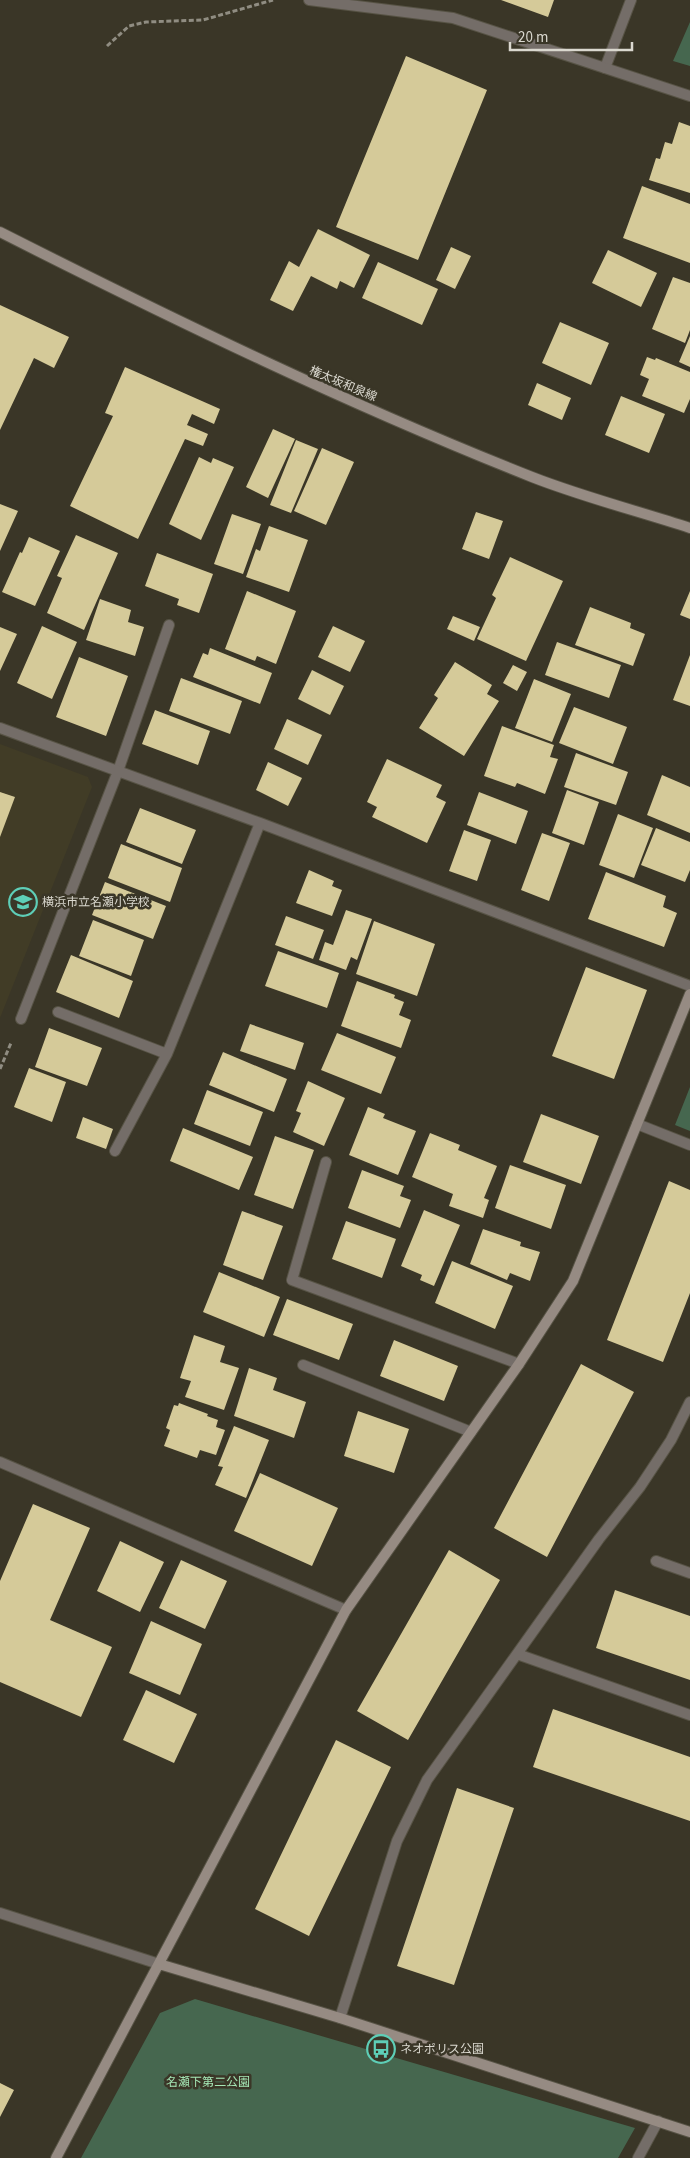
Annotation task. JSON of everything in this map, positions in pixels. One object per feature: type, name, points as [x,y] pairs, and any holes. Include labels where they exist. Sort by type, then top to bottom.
[{"type":"street","points":[[309,0],[453,18],[690,96]]},
{"type":"street","points":[[605,68],[631,0]]},
{"type":"street","name":"権太坂和泉線","points":[[0,232],[311,384],[534,478],[690,528]]},
{"type":"street","points":[[22,1019],[118,771],[170,625]]},
{"type":"street","points":[[0,728],[260,823],[690,986]]},
{"type":"street","points":[[115,1151],[167,1054],[260,823]]},
{"type":"street","points":[[56,2158],[346,1610],[520,1364],[573,1281],[690,995]]},
{"type":"street","points":[[58,1012],[167,1054]]},
{"type":"street","points":[[637,1124],[690,1145]]},
{"type":"street","points":[[326,1162],[292,1280],[520,1364]]},
{"type":"street","points":[[303,1365],[471,1432]]},
{"type":"street","points":[[340,2018],[397,1841],[412,1807],[427,1780],[599,1539],[640,1487],[671,1440],[690,1402]]},
{"type":"street","points":[[0,1462],[346,1610]]},
{"type":"street","points":[[656,1561],[690,1573]]},
{"type":"street","points":[[517,1654],[690,1714]]},
{"type":"street","points":[[0,1913],[159,1964],[340,2018],[690,2132]]},
{"type":"street","points":[[638,2158],[658,2121]]},
{"type":"path","points":[[107,46],[129,26],[146,22],[203,20],[273,0]]},
{"type":"shaded area","name":"横浜市立名瀬小学校","points":[[0,744],[88,777],[92,787],[0,1018]]},
{"type":"green space","points":[[690,22],[690,66],[673,61]]},
{"type":"green space","points":[[690,1087],[690,1131],[675,1125]]},
{"type":"green space","name":"名瀬下第二公園","points":[[195,1999],[635,2128],[618,2158],[81,2158],[160,2013]]},
{"type":"building","points":[[501,0],[554,0],[548,17]]},
{"type":"building","points":[[406,56],[487,90],[418,260],[336,227]]},
{"type":"building","points":[[679,122],[690,126],[690,193],[649,180],[656,158],[660,159],[665,142],[672,144]]},
{"type":"building","points":[[642,186],[690,204],[690,263],[623,238]]},
{"type":"building","points":[[318,229],[370,255],[354,288],[340,281],[337,289],[311,276],[293,311],[270,300],[289,261],[299,267]]},
{"type":"building","points":[[451,247],[471,256],[455,289],[436,280]]},
{"type":"building","points":[[608,250],[657,273],[641,307],[592,283]]},
{"type":"building","points":[[378,262],[438,289],[422,325],[362,298]]},
{"type":"building","points":[[673,277],[690,283],[690,330],[685,343],[652,329]]},
{"type":"building","points":[[0,305],[69,337],[54,368],[34,358],[0,430]]},
{"type":"building","points":[[560,322],[609,343],[591,385],[542,363]]},
{"type":"building","points":[[690,336],[690,367],[679,362]]},
{"type":"building","points":[[647,357],[655,360],[656,358],[690,372],[690,399],[684,413],[642,396],[649,379],[640,375]]},
{"type":"building","points":[[125,367],[220,409],[214,424],[192,414],[187,425],[208,434],[203,446],[185,439],[138,539],[70,506],[113,416],[105,413]]},
{"type":"building","points":[[537,383],[571,398],[562,420],[528,405]]},
{"type":"building","points":[[621,396],[665,414],[649,453],[605,435]]},
{"type":"building","points":[[273,429],[295,439],[268,498],[246,487]]},
{"type":"building","points":[[296,440],[318,449],[291,513],[270,505]]},
{"type":"building","points":[[322,448],[354,462],[326,525],[294,511]]},
{"type":"building","points":[[199,457],[211,463],[213,458],[234,467],[201,540],[169,524]]},
{"type":"building","points":[[0,504],[18,511],[0,551]]},
{"type":"building","points":[[476,512],[503,521],[489,559],[462,549]]},
{"type":"building","points":[[232,514],[261,524],[243,574],[214,564]]},
{"type":"building","points":[[269,526],[308,540],[289,592],[246,577],[256,549],[260,551]]},
{"type":"building","points":[[76,535],[118,553],[84,630],[47,613],[62,578],[57,576]]},
{"type":"building","points":[[29,537],[60,551],[35,606],[2,592]]},
{"type":"building","points":[[157,553],[213,574],[199,613],[177,605],[179,599],[145,586]]},
{"type":"building","points":[[510,557],[563,581],[526,661],[477,639],[496,598],[492,595]]},
{"type":"building","points":[[247,591],[296,611],[276,664],[257,656],[255,661],[225,649]]},
{"type":"building","points":[[690,591],[690,619],[680,615]]},
{"type":"building","points":[[100,599],[131,610],[128,622],[144,627],[135,656],[86,640]]},
{"type":"building","points":[[590,607],[631,623],[630,628],[645,634],[633,666],[575,645]]},
{"type":"building","points":[[453,616],[480,627],[474,641],[447,629]]},
{"type":"building","points":[[42,626],[77,642],[52,699],[17,683]]},
{"type":"building","points":[[333,626],[365,641],[350,672],[318,657]]},
{"type":"building","points":[[0,627],[17,634],[0,671]]},
{"type":"building","points":[[557,642],[621,665],[609,698],[545,675]]},
{"type":"building","points":[[210,648],[272,673],[260,704],[193,677],[203,653],[208,655]]},
{"type":"building","points":[[690,655],[690,706],[673,700]]},
{"type":"building","points":[[79,657],[128,676],[106,736],[56,717]]},
{"type":"building","points":[[455,662],[492,685],[487,694],[499,701],[464,756],[419,728],[438,698],[434,695]]},
{"type":"building","points":[[513,665],[527,672],[517,691],[503,683]]},
{"type":"building","points":[[312,670],[344,686],[330,715],[298,699]]},
{"type":"building","points":[[181,678],[242,701],[230,734],[169,711]]},
{"type":"building","points":[[534,679],[571,694],[552,742],[515,728]]},
{"type":"building","points":[[574,707],[627,727],[613,764],[559,743]]},
{"type":"building","points":[[155,710],[210,731],[198,765],[142,744]]},
{"type":"building","points":[[287,719],[322,735],[308,765],[274,749]]},
{"type":"building","points":[[502,726],[554,745],[550,757],[558,759],[545,794],[517,783],[515,787],[484,776]]},
{"type":"building","points":[[576,753],[628,772],[616,805],[564,787]]},
{"type":"building","points":[[387,759],[442,785],[436,797],[446,802],[427,843],[372,817],[377,807],[367,802]]},
{"type":"building","points":[[268,762],[302,778],[288,806],[256,790]]},
{"type":"building","points":[[662,775],[690,787],[690,833],[647,815]]},
{"type":"building","points":[[567,790],[599,802],[584,845],[552,833]]},
{"type":"building","points":[[0,792],[15,797],[0,837]]},
{"type":"building","points":[[479,792],[528,811],[516,844],[467,825]]},
{"type":"building","points":[[140,808],[196,830],[182,864],[126,842]]},
{"type":"building","points":[[618,814],[653,828],[634,878],[599,865]]},
{"type":"building","points":[[656,828],[690,842],[690,870],[685,882],[641,865]]},
{"type":"building","points":[[464,830],[491,840],[477,881],[449,871]]},
{"type":"building","points":[[542,833],[570,843],[549,901],[521,890]]},
{"type":"building","points":[[121,844],[182,868],[170,902],[108,878]]},
{"type":"building","points":[[309,870],[334,881],[332,886],[342,890],[332,916],[296,903]]},
{"type":"building","points":[[606,872],[666,896],[663,907],[677,913],[664,947],[588,919]]},
{"type":"building","points":[[105,882],[166,906],[153,939],[92,915]]},
{"type":"building","points":[[346,910],[372,919],[357,960],[351,957],[346,970],[319,960],[325,942],[333,945]]},
{"type":"building","points":[[286,916],[324,930],[313,959],[275,945]]},
{"type":"building","points":[[93,920],[144,940],[131,976],[79,956]]},
{"type":"building","points":[[374,921],[435,944],[417,996],[356,974]]},
{"type":"building","points":[[278,951],[339,973],[327,1008],[265,986]]},
{"type":"building","points":[[71,955],[133,981],[119,1018],[56,992]]},
{"type":"building","points":[[586,967],[647,990],[614,1079],[552,1056]]},
{"type":"building","points":[[357,981],[395,995],[394,998],[404,1002],[399,1015],[411,1020],[401,1048],[341,1026]]},
{"type":"building","points":[[250,1024],[304,1043],[295,1070],[240,1051]]},
{"type":"building","points":[[49,1028],[102,1048],[87,1086],[35,1067]]},
{"type":"building","points":[[337,1033],[396,1057],[381,1094],[321,1070]]},
{"type":"building","points":[[223,1052],[287,1079],[274,1112],[209,1085]]},
{"type":"building","points":[[29,1068],[66,1082],[52,1122],[14,1107]]},
{"type":"building","points":[[308,1081],[345,1098],[324,1146],[293,1132],[301,1113],[296,1111]]},
{"type":"building","points":[[207,1090],[263,1112],[250,1146],[194,1124]]},
{"type":"building","points":[[368,1107],[385,1114],[383,1118],[416,1131],[398,1175],[349,1155]]},
{"type":"building","points":[[541,1114],[599,1136],[581,1184],[523,1162]]},
{"type":"building","points":[[83,1117],[113,1129],[106,1149],[76,1138]]},
{"type":"building","points":[[183,1128],[253,1157],[239,1190],[170,1161]]},
{"type":"building","points":[[430,1133],[460,1145],[458,1150],[497,1166],[484,1198],[489,1200],[483,1218],[449,1206],[453,1194],[412,1177]]},
{"type":"building","points":[[275,1136],[314,1150],[293,1209],[254,1195]]},
{"type":"building","points":[[510,1165],[566,1185],[551,1229],[495,1208]]},
{"type":"building","points":[[362,1170],[404,1186],[400,1196],[411,1200],[400,1228],[348,1208]]},
{"type":"building","points":[[669,1181],[690,1190],[690,1293],[663,1362],[607,1340]]},
{"type":"building","points":[[424,1210],[460,1225],[434,1286],[420,1280],[422,1275],[401,1266]]},
{"type":"building","points":[[242,1211],[283,1226],[263,1280],[223,1265]]},
{"type":"building","points":[[346,1221],[396,1239],[382,1278],[332,1259]]},
{"type":"building","points":[[483,1229],[521,1242],[520,1246],[540,1252],[530,1281],[510,1273],[507,1280],[470,1264]]},
{"type":"building","points":[[452,1261],[513,1286],[495,1329],[435,1303]]},
{"type":"building","points":[[219,1272],[280,1297],[264,1337],[203,1312]]},
{"type":"building","points":[[287,1299],[353,1324],[339,1360],[273,1335]]},
{"type":"building","points":[[194,1335],[225,1346],[220,1362],[239,1368],[224,1410],[185,1397],[191,1381],[180,1378]]},
{"type":"building","points":[[394,1340],[458,1366],[444,1401],[380,1376]]},
{"type":"building","points":[[581,1364],[634,1392],[547,1557],[494,1528]]},
{"type":"building","points":[[249,1368],[277,1378],[273,1390],[306,1402],[294,1438],[234,1416]]},
{"type":"building","points":[[179,1403],[208,1414],[207,1416],[218,1420],[216,1427],[225,1430],[216,1455],[200,1450],[197,1458],[164,1446],[170,1430],[166,1428],[174,1405],[178,1406]]},
{"type":"building","points":[[358,1411],[409,1429],[394,1473],[344,1456]]},
{"type":"building","points":[[234,1426],[269,1440],[246,1498],[215,1485],[223,1467],[218,1466]]},
{"type":"building","points":[[260,1473],[338,1508],[312,1566],[234,1531]]},
{"type":"building","points":[[33,1504],[90,1528],[50,1620],[112,1647],[81,1717],[0,1682],[0,1581]]},
{"type":"building","points":[[120,1541],[164,1562],[140,1612],[97,1591]]},
{"type":"building","points":[[449,1550],[500,1580],[408,1740],[357,1711]]},
{"type":"building","points":[[181,1560],[227,1581],[205,1629],[159,1608]]},
{"type":"building","points":[[615,1590],[690,1616],[690,1680],[596,1648]]},
{"type":"building","points":[[151,1621],[202,1644],[180,1695],[129,1673]]},
{"type":"building","points":[[146,1690],[197,1714],[174,1763],[123,1740]]},
{"type":"building","points":[[553,1709],[690,1757],[690,1821],[533,1767]]},
{"type":"building","points":[[336,1740],[391,1767],[309,1936],[255,1909]]},
{"type":"building","points":[[457,1788],[514,1808],[454,1985],[397,1966]]},
{"type":"building","points":[[0,2083],[14,2090],[0,2117]]},
{"type":"place","name":"横浜市立名瀬小学校","points":[[23,902]]},
{"type":"place","name":"ネオポリス公園","points":[[381,2049]]}]
